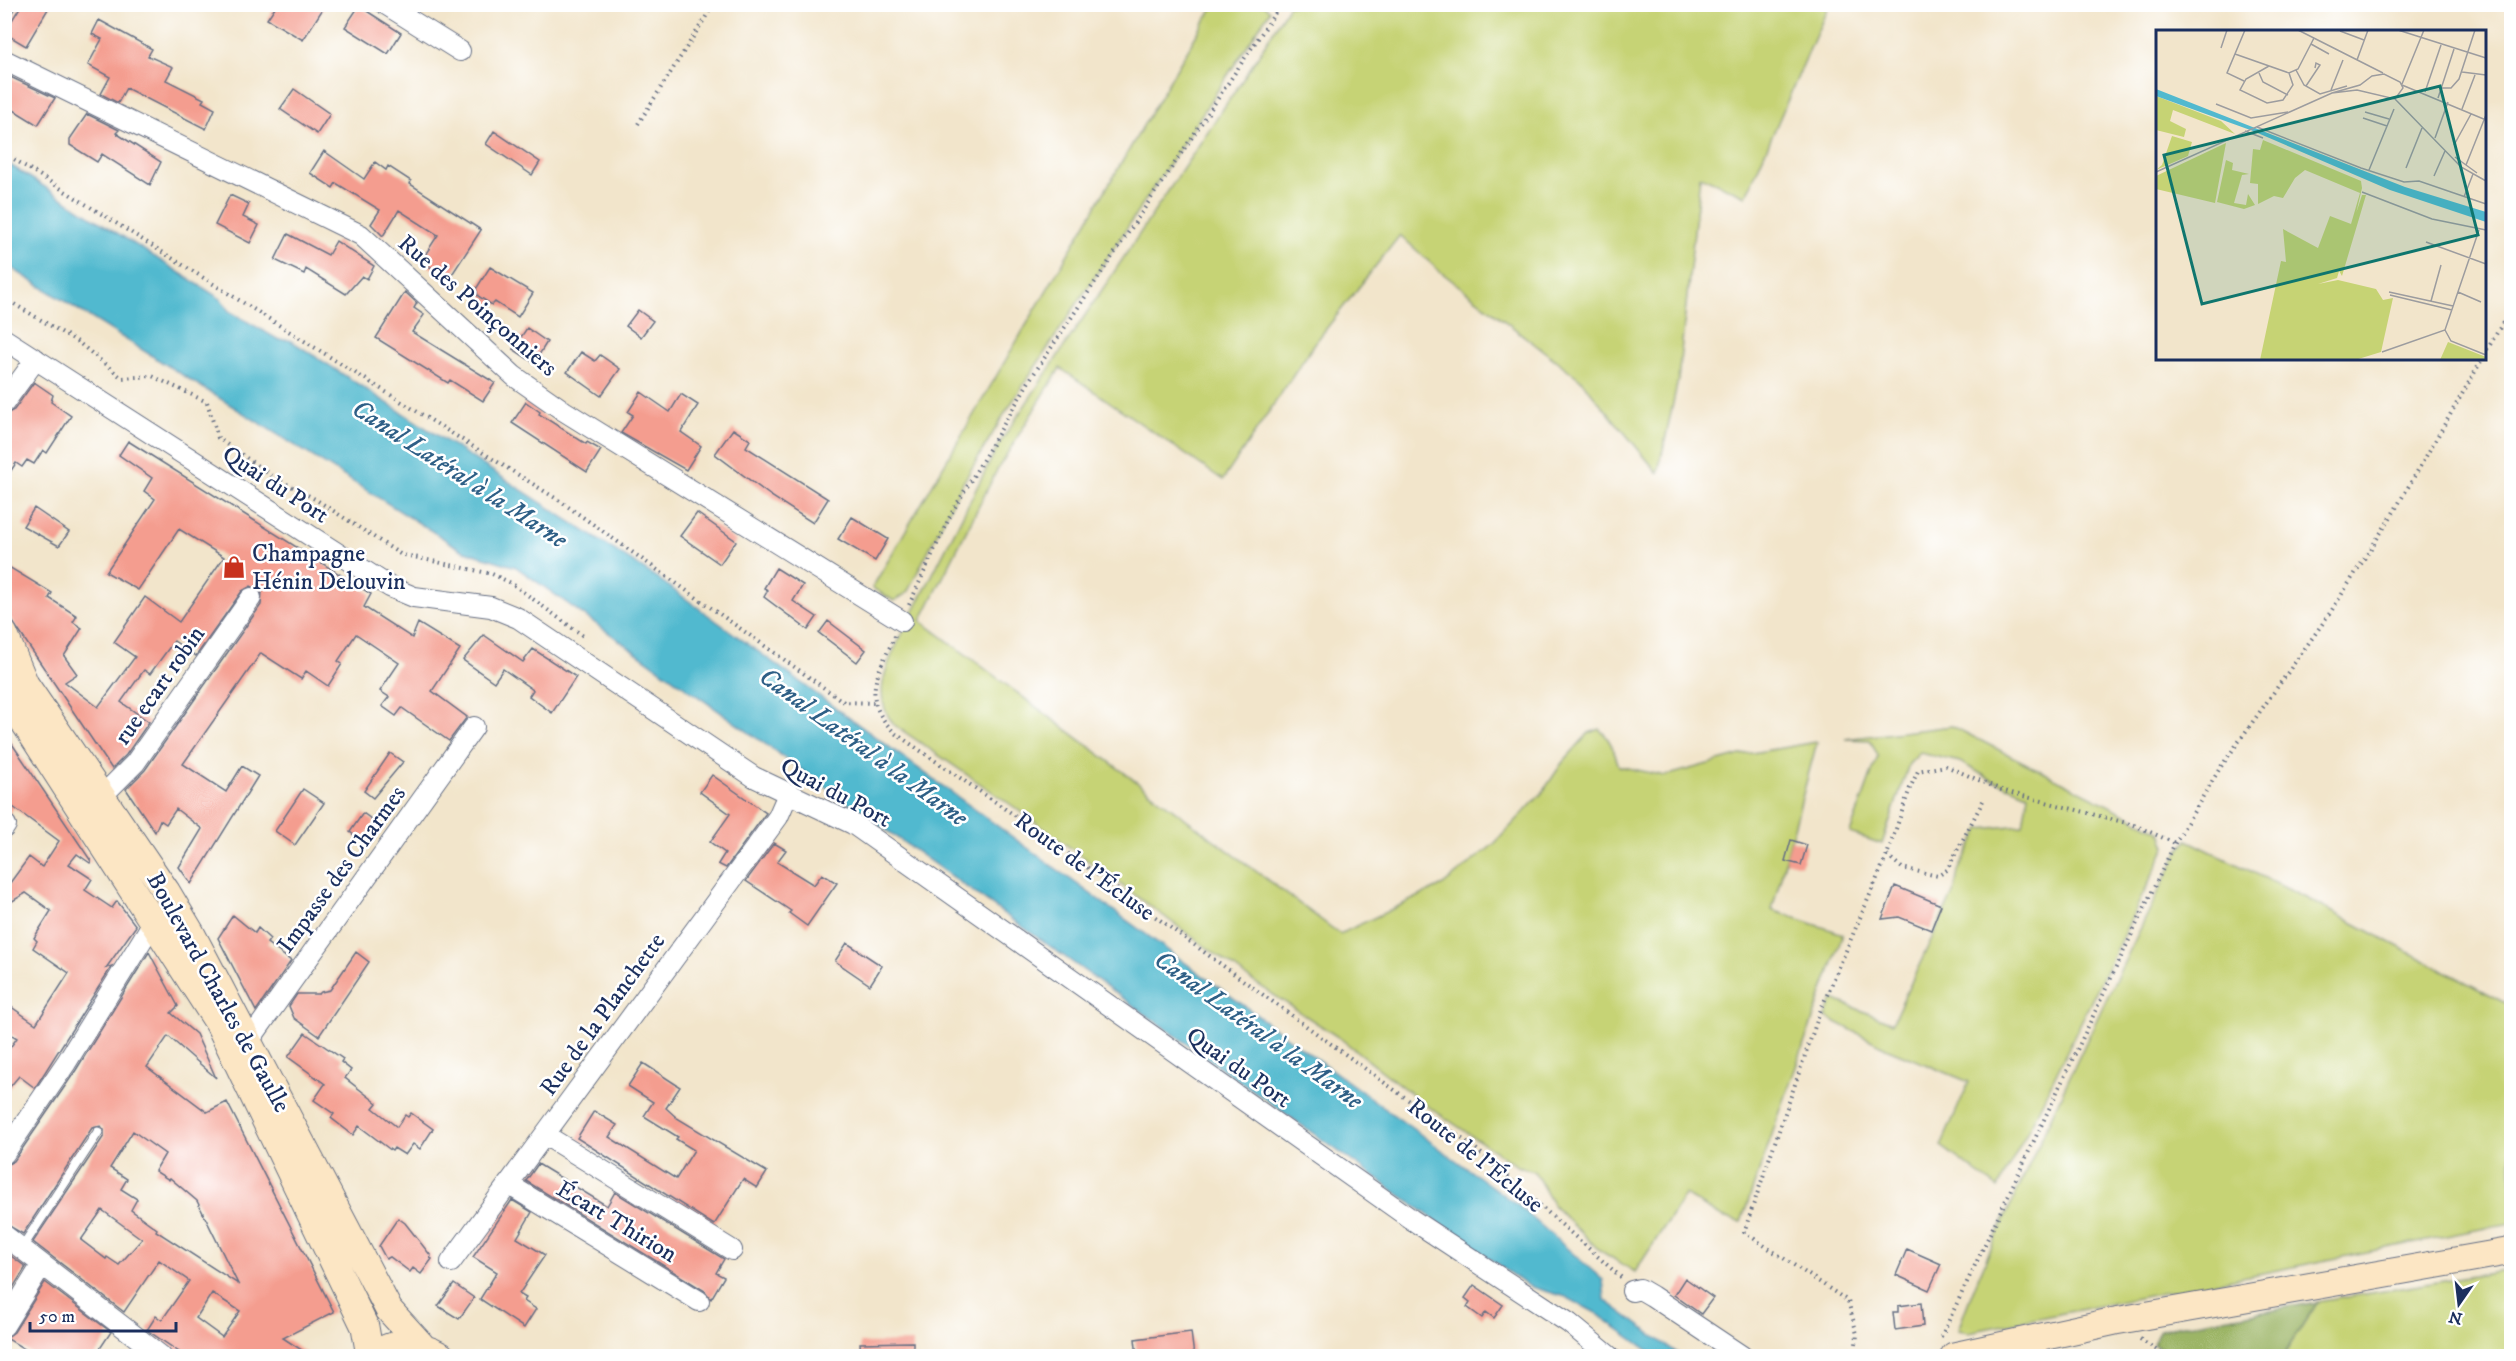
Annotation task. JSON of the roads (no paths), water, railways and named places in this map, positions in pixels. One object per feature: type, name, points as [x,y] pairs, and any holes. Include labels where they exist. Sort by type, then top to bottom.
[{"type":"main road","name":"Boulevard Charles de Gaulle","points":[[6,641],[25,684],[166,891],[249,1041],[388,1310],[431,1351]]},
{"type":"main road","name":"Boulevard Charles de Gaulle","points":[[4,692],[219,1024],[365,1327],[370,1356]]},
{"type":"main road","points":[[1946,1351],[2511,1251]]},
{"type":"main road","points":[[370,1356],[384,1348],[404,1344],[431,1351]]},
{"type":"street","points":[[385,4],[460,51]]},
{"type":"street","name":"Rue des Poinçonniers","points":[[4,60],[361,235],[514,376],[564,411],[902,621]]},
{"type":"street","name":"Quai du Port","points":[[4,339],[390,587],[414,597],[491,607],[518,618],[754,777],[853,825],[1411,1219],[1569,1323],[1609,1356]]},
{"type":"street","points":[[4,403],[36,359]]},
{"type":"street","name":"rue ecart robin","points":[[102,796],[135,763],[251,598]]},
{"type":"street","name":"Impasse des Charmes","points":[[249,1041],[474,727]]},
{"type":"street","name":"Rue de la Planchette","points":[[451,1262],[778,817],[788,794]]},
{"type":"street","points":[[4,1154],[66,1063],[154,921]]},
{"type":"street","points":[[545,1135],[732,1250]]},
{"type":"street","name":"Écart Thirion","points":[[508,1184],[699,1301]]},
{"type":"street","points":[[4,1235],[139,1350],[161,1356]]},
{"type":"street","points":[[4,1326],[41,1266]]},
{"type":"street","points":[[1632,1292],[1640,1289],[1742,1356]]},
{"type":"lane","points":[[21,1249],[98,1132]]},
{"type":"water","name":"Canal Latéral à la Marne","points":[[4,161],[221,299],[229,311],[279,340],[290,340],[656,577],[1520,1207],[1603,1280],[1605,1300],[1681,1356],[1656,1356],[1596,1313],[1566,1297],[1528,1286],[516,567],[462,550],[5,264]]},
{"type":"place","name":"Champagne Hénin Delouvin","points":[[234,567]]}]
